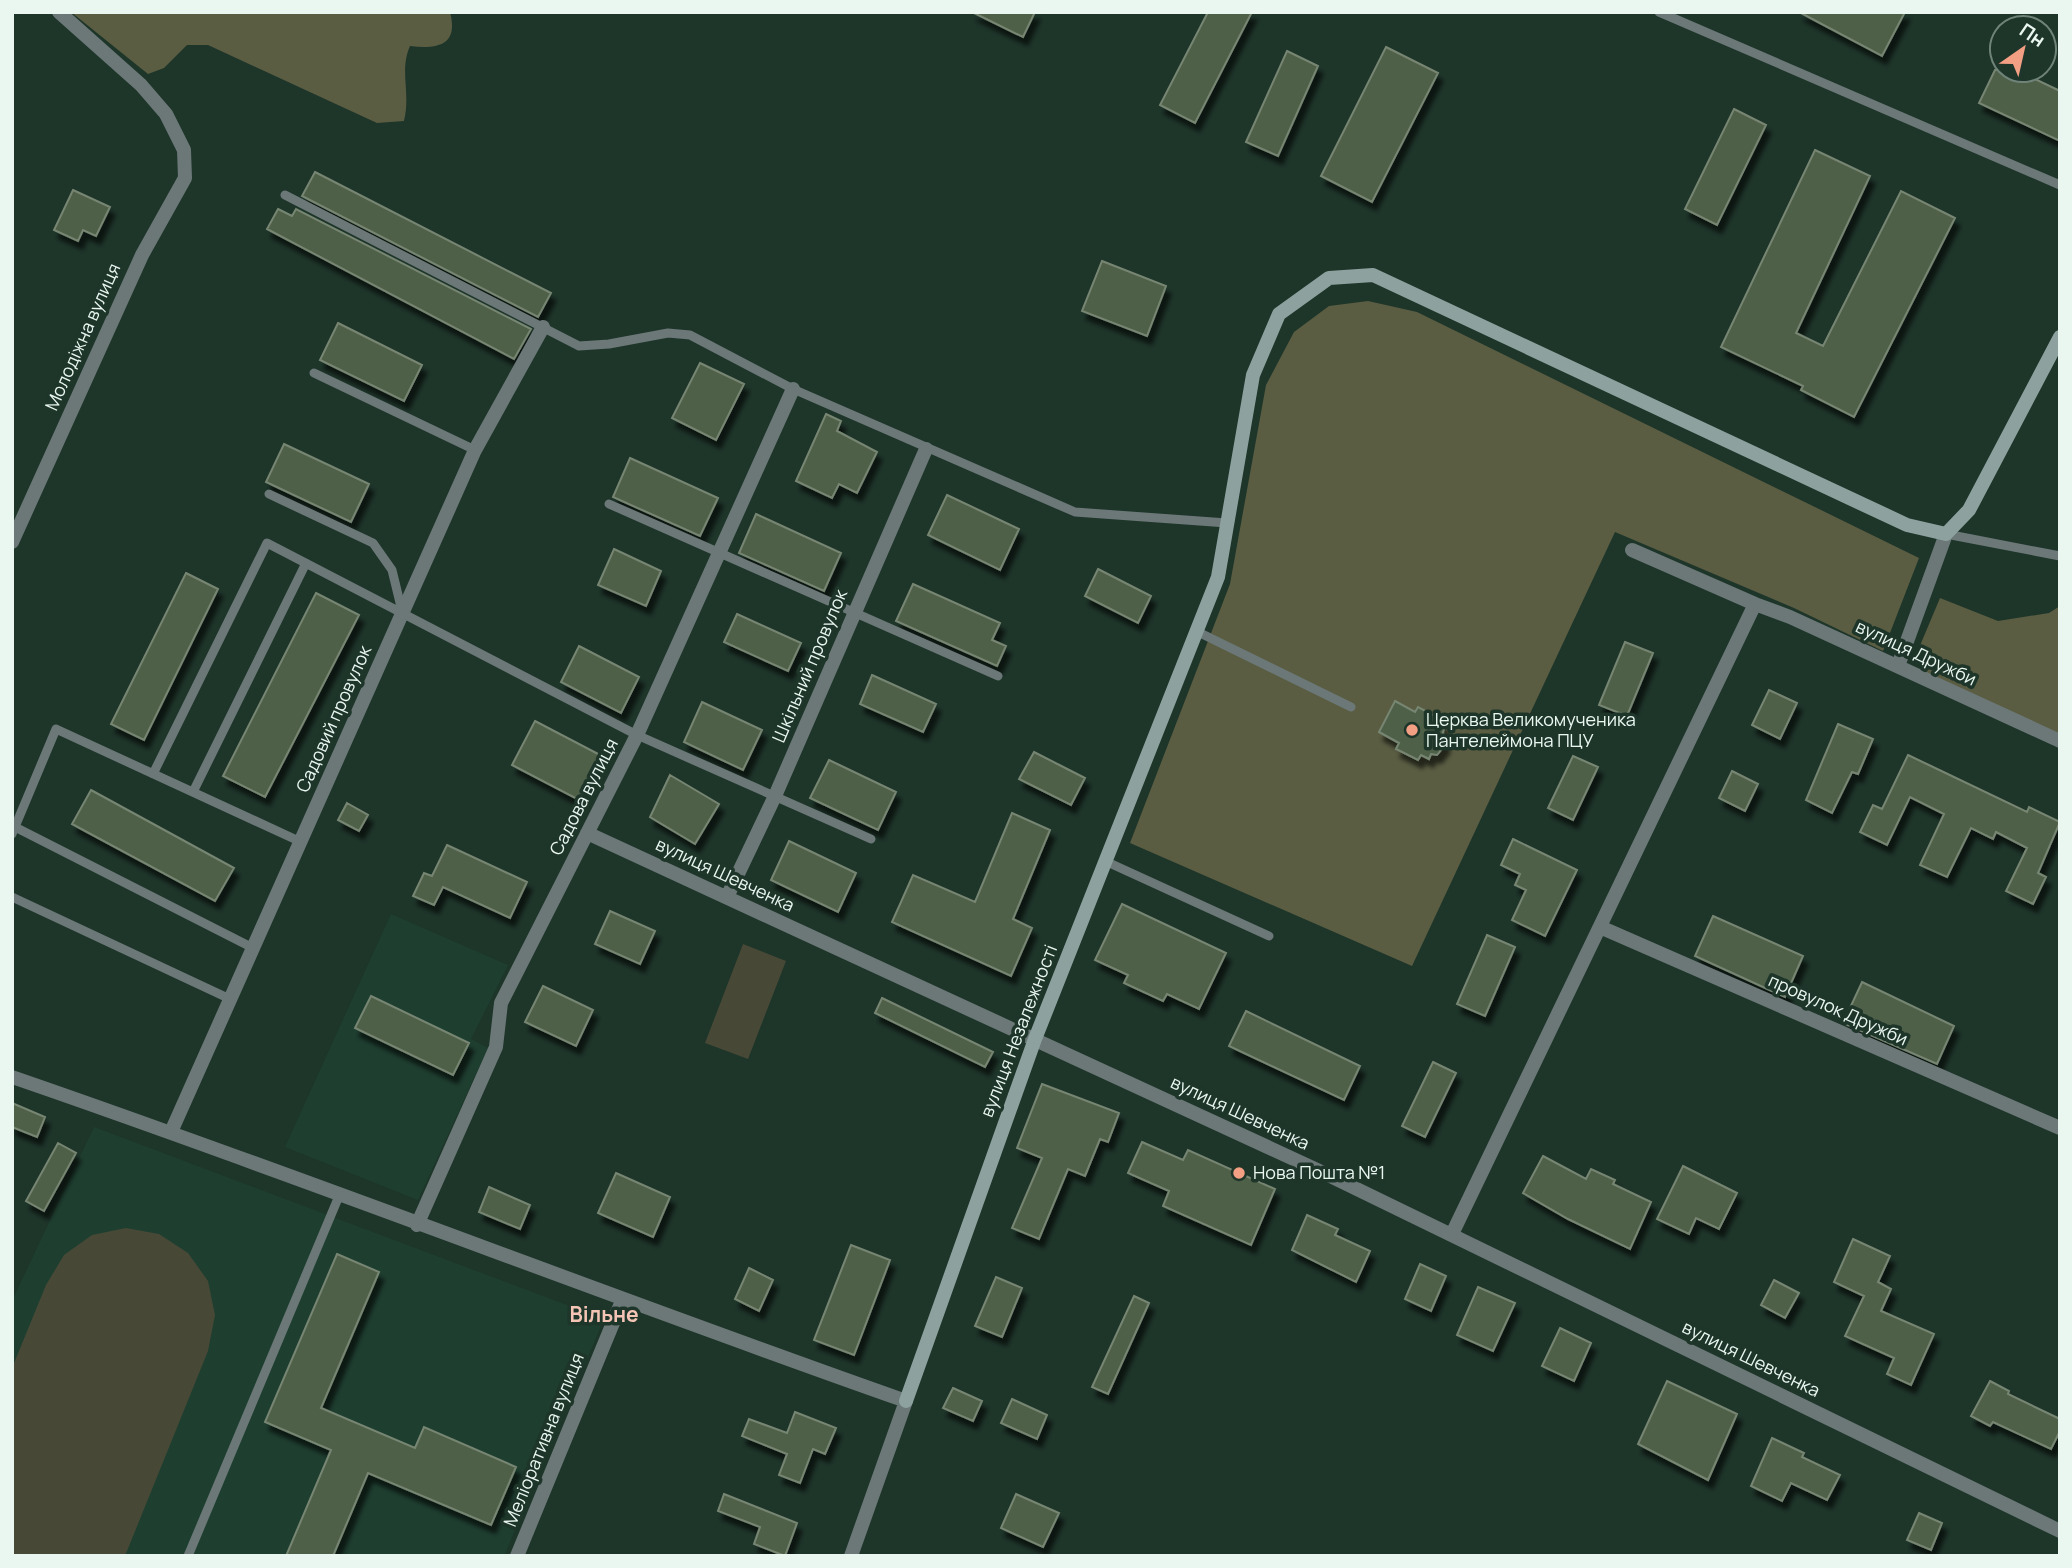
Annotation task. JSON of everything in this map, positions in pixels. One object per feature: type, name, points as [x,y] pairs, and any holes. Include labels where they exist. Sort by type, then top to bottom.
[{"type":"street","name":"Молодіжна вулиця","points":[[12,542],[142,255],[185,178],[184,150],[166,114],[141,85],[59,12]]},
{"type":"street","name":"вулиця Незалежності","points":[[851,1556],[1035,1039],[1217,577],[1253,374],[1279,314],[1329,278],[1373,275],[1907,525],[1946,534]]},
{"type":"street","name":"Садовий провулок","points":[[171,1132],[475,450],[543,327]]},
{"type":"street","points":[[1898,666],[1946,534],[1969,510],[2060,337]]},
{"type":"street","name":"Садова вулиця","points":[[417,1224],[496,1047],[501,1003],[637,735],[793,389]]},
{"type":"street","name":"Шкільний провулок","points":[[727,897],[775,796],[926,449]]},
{"type":"street","name":"вулиця Дружби","points":[[1632,550],[1898,666],[2060,741]]},
{"type":"street","points":[[1452,1234],[1755,604]]},
{"type":"street","name":"вулиця Шевченка","points":[[587,833],[1452,1234],[2060,1531]]},
{"type":"street","name":"провулок Дружби","points":[[1600,927],[2060,1128]]},
{"type":"street","points":[[12,1077],[171,1132],[622,1301],[906,1401]]},
{"type":"street","name":"Меліоративна вулиця","points":[[517,1556],[622,1301]]},
{"type":"lane","points":[[1659,12],[2060,185]]},
{"type":"lane","points":[[285,195],[579,346],[668,333],[690,335],[793,389],[1075,512],[1227,523]]},
{"type":"lane","points":[[314,373],[475,450]]},
{"type":"lane","points":[[270,494],[373,543],[392,570],[402,612]]},
{"type":"lane","points":[[609,504],[998,676]]},
{"type":"lane","points":[[1946,534],[2060,556]]},
{"type":"lane","points":[[153,774],[267,543],[637,735],[870,839]]},
{"type":"lane","points":[[192,792],[306,563]]},
{"type":"lane","points":[[1196,631],[1351,707]]},
{"type":"lane","points":[[253,948],[14,830],[56,729],[301,842]]},
{"type":"lane","points":[[1105,861],[1269,936]]},
{"type":"lane","points":[[12,897],[230,999]]},
{"type":"lane","points":[[188,1556],[339,1196]]},
{"type":"shaded area","points":[[71,12],[450,12],[452,23],[451,32],[444,43],[429,47],[410,46],[405,64],[404,121],[377,123],[208,45],[187,45],[164,68],[148,74]]},
{"type":"shaded area","points":[[1368,301],[1417,312],[1919,558],[1883,651],[1794,608],[1615,532],[1412,966],[1130,843],[1230,584],[1266,385],[1294,332],[1329,306]]},
{"type":"shaded area","points":[[1940,598],[1998,621],[2049,613],[2060,606],[2060,736],[1927,673],[1919,648]]},
{"type":"shaded area","points":[[391,914],[508,965],[471,1039],[488,1048],[418,1200],[285,1147]]},
{"type":"shaded area","points":[[743,944],[786,961],[748,1059],[705,1043]]},
{"type":"shaded area","points":[[94,1127],[604,1319],[504,1556],[12,1556],[12,1301]]},
{"type":"shaded area","points":[[126,1228],[159,1234],[188,1253],[208,1281],[215,1315],[208,1351],[125,1556],[12,1556],[12,1368],[46,1285],[64,1255],[92,1235]]},
{"type":"building","points":[[972,12],[1035,12],[1023,37]]},
{"type":"building","points":[[1208,12],[1252,12],[1195,123],[1160,105]]},
{"type":"building","points":[[1799,12],[1905,12],[1882,56]]},
{"type":"building","points":[[1386,47],[1438,73],[1372,202],[1321,176]]},
{"type":"building","points":[[1287,51],[1318,66],[1278,156],[1246,142]]},
{"type":"building","points":[[1988,84],[2045,84],[2060,91],[2060,141],[1979,103]]},
{"type":"building","points":[[1734,109],[1766,125],[1717,225],[1685,209]]},
{"type":"building","points":[[1815,150],[1870,176],[1796,333],[1823,346],[1901,191],[1955,218],[1854,417],[1801,390],[1803,386],[1721,347]]},
{"type":"building","points":[[315,172],[551,293],[538,317],[302,196]]},
{"type":"building","points":[[73,190],[110,207],[96,236],[83,230],[78,241],[54,230]]},
{"type":"building","points":[[278,209],[292,216],[296,209],[531,329],[514,359],[267,229]]},
{"type":"building","points":[[1102,261],[1166,286],[1147,336],[1082,311]]},
{"type":"building","points":[[338,323],[422,365],[404,401],[320,360]]},
{"type":"building","points":[[700,363],[744,384],[716,440],[672,418]]},
{"type":"building","points":[[826,414],[841,421],[837,431],[877,452],[857,493],[839,484],[832,498],[796,481]]},
{"type":"building","points":[[284,444],[369,484],[351,522],[266,482]]},
{"type":"building","points":[[630,458],[718,498],[700,536],[613,497]]},
{"type":"building","points":[[947,495],[1019,529],[1000,570],[928,535]]},
{"type":"building","points":[[756,514],[841,553],[824,591],[739,553]]},
{"type":"building","points":[[614,549],[661,571],[646,606],[598,585]]},
{"type":"building","points":[[1098,569],[1151,596],[1138,623],[1085,596]]},
{"type":"building","points":[[186,573],[218,589],[144,740],[111,724]]},
{"type":"building","points":[[913,584],[1000,623],[992,640],[1006,646],[997,666],[896,621]]},
{"type":"building","points":[[316,593],[359,615],[265,797],[223,776]]},
{"type":"building","points":[[737,614],[801,643],[788,671],[724,642]]},
{"type":"building","points":[[1625,642],[1653,653],[1627,716],[1599,705]]},
{"type":"building","points":[[579,646],[639,677],[621,713],[561,682]]},
{"type":"building","points":[[872,675],[936,704],[923,732],[860,704]]},
{"type":"building","points":[[1769,690],[1797,703],[1780,739],[1752,725]]},
{"type":"building","name":"Церква Великомученика Пантелеймона ПЦУ","points":[[1395,701],[1415,712],[1418,707],[1441,719],[1439,723],[1445,727],[1445,745],[1437,755],[1431,754],[1429,759],[1421,755],[1418,760],[1396,749],[1399,743],[1379,732]]},
{"type":"building","points":[[702,702],[762,730],[743,770],[684,742]]},
{"type":"building","points":[[535,721],[602,756],[579,800],[512,765]]},
{"type":"building","points":[[1838,724],[1873,739],[1858,774],[1852,772],[1832,813],[1806,800]]},
{"type":"building","points":[[1034,752],[1085,778],[1071,805],[1019,779]]},
{"type":"building","points":[[1908,755],[2027,812],[2029,807],[2060,822],[2038,873],[2046,877],[2033,904],[2006,891],[2027,848],[1996,832],[1993,839],[1971,828],[1947,877],[1920,865],[1944,814],[1910,797],[1887,845],[1860,832],[1873,805],[1882,809]]},
{"type":"building","points":[[1573,756],[1598,767],[1573,820],[1548,808]]},
{"type":"building","points":[[829,760],[896,792],[878,830],[810,798]]},
{"type":"building","points":[[1732,771],[1758,784],[1745,811],[1719,798]]},
{"type":"building","points":[[670,775],[719,804],[695,844],[650,817]]},
{"type":"building","points":[[91,790],[234,868],[215,901],[72,824]]},
{"type":"building","points":[[347,803],[368,815],[359,831],[338,820]]},
{"type":"building","points":[[1012,813],[1050,830],[1013,919],[1032,928],[1011,976],[892,922],[913,875],[975,902]]},
{"type":"building","points":[[1513,839],[1577,870],[1545,936],[1512,920],[1526,890],[1515,885],[1520,874],[1501,865]]},
{"type":"building","points":[[789,841],[856,873],[838,912],[771,880]]},
{"type":"building","points":[[447,845],[527,882],[510,918],[443,887],[434,905],[413,896],[424,873],[432,876]]},
{"type":"building","points":[[1122,904],[1226,953],[1199,1009],[1167,994],[1163,1001],[1124,983],[1128,975],[1095,960]]},
{"type":"building","points":[[610,911],[655,931],[640,964],[595,944]]},
{"type":"building","points":[[1713,916],[1803,956],[1785,997],[1695,956]]},
{"type":"building","points":[[1487,935],[1515,947],[1485,1016],[1457,1004]]},
{"type":"building","points":[[1862,982],[1954,1026],[1937,1064],[1843,1023]]},
{"type":"building","points":[[543,986],[593,1010],[576,1046],[525,1022]]},
{"type":"building","points":[[371,996],[469,1043],[453,1075],[355,1028]]},
{"type":"building","points":[[882,998],[993,1052],[985,1067],[875,1013]]},
{"type":"building","points":[[1246,1011],[1360,1066],[1344,1100],[1229,1046]]},
{"type":"building","points":[[1433,1062],[1456,1073],[1425,1137],[1402,1126]]},
{"type":"building","points":[[1042,1084],[1119,1113],[1108,1142],[1100,1139],[1085,1176],[1068,1169],[1039,1239],[1012,1228],[1042,1158],[1017,1148]]},
{"type":"building","points":[[12,1103],[45,1117],[37,1137],[12,1127]]},
{"type":"building","points":[[1142,1142],[1183,1160],[1188,1150],[1275,1189],[1251,1245],[1163,1206],[1169,1191],[1128,1173]]},
{"type":"building","points":[[58,1143],[76,1153],[44,1211],[26,1201]]},
{"type":"building","points":[[1543,1156],[1586,1179],[1591,1169],[1615,1180],[1613,1184],[1651,1202],[1630,1249],[1568,1219],[1523,1193]]},
{"type":"building","points":[[1683,1166],[1737,1193],[1719,1229],[1696,1218],[1689,1234],[1657,1219]]},
{"type":"building","points":[[616,1173],[670,1197],[653,1237],[598,1213]]},
{"type":"building","points":[[489,1187],[530,1205],[520,1229],[479,1212]]},
{"type":"building","points":[[1307,1215],[1338,1229],[1335,1235],[1370,1251],[1356,1282],[1292,1250]]},
{"type":"building","points":[[1853,1239],[1890,1256],[1878,1282],[1891,1289],[1881,1311],[1934,1334],[1911,1385],[1887,1374],[1894,1358],[1845,1336],[1864,1296],[1834,1282]]},
{"type":"building","points":[[851,1245],[890,1260],[854,1355],[814,1340]]},
{"type":"building","points":[[337,1254],[379,1272],[321,1408],[415,1448],[424,1427],[516,1467],[491,1525],[368,1473],[333,1556],[286,1556],[331,1450],[265,1422]]},
{"type":"building","points":[[1420,1264],[1446,1276],[1431,1311],[1405,1299]]},
{"type":"building","points":[[749,1268],[773,1280],[759,1311],[735,1299]]},
{"type":"building","points":[[996,1277],[1022,1288],[1002,1337],[975,1326]]},
{"type":"building","points":[[1774,1280],[1799,1293],[1785,1318],[1761,1305]]},
{"type":"building","points":[[1478,1287],[1515,1303],[1493,1351],[1457,1335]]},
{"type":"building","points":[[1134,1296],[1149,1303],[1108,1394],[1092,1387]]},
{"type":"building","points":[[1560,1328],[1591,1343],[1574,1381],[1542,1366]]},
{"type":"building","points":[[1667,1381],[1737,1414],[1708,1480],[1638,1444]]},
{"type":"building","points":[[1990,1381],[2009,1391],[2008,1394],[2060,1419],[2060,1431],[2051,1449],[1993,1422],[1990,1426],[1971,1416]]},
{"type":"building","points":[[953,1388],[982,1401],[973,1421],[943,1408]]},
{"type":"building","points":[[1012,1399],[1047,1415],[1037,1439],[1001,1423]]},
{"type":"building","points":[[795,1412],[836,1428],[825,1454],[813,1449],[800,1483],[779,1475],[787,1454],[742,1436],[749,1419],[787,1433]]},
{"type":"building","points":[[1772,1438],[1804,1453],[1802,1457],[1840,1475],[1827,1500],[1791,1483],[1782,1501],[1751,1486]]},
{"type":"building","points":[[724,1494],[797,1523],[785,1556],[754,1544],[760,1527],[718,1511]]},
{"type":"building","points":[[1016,1494],[1059,1513],[1043,1547],[1001,1528]]},
{"type":"building","points":[[1919,1513],[1942,1523],[1931,1550],[1907,1540]]},
{"type":"place","name":"Церква Великомученика Пантелеймона ПЦУ","points":[[1412,730]]},
{"type":"place","name":"Нова Пошта №1","points":[[1239,1173]]},
{"type":"district","name":"Вільне","points":[[604,1315]]}]
